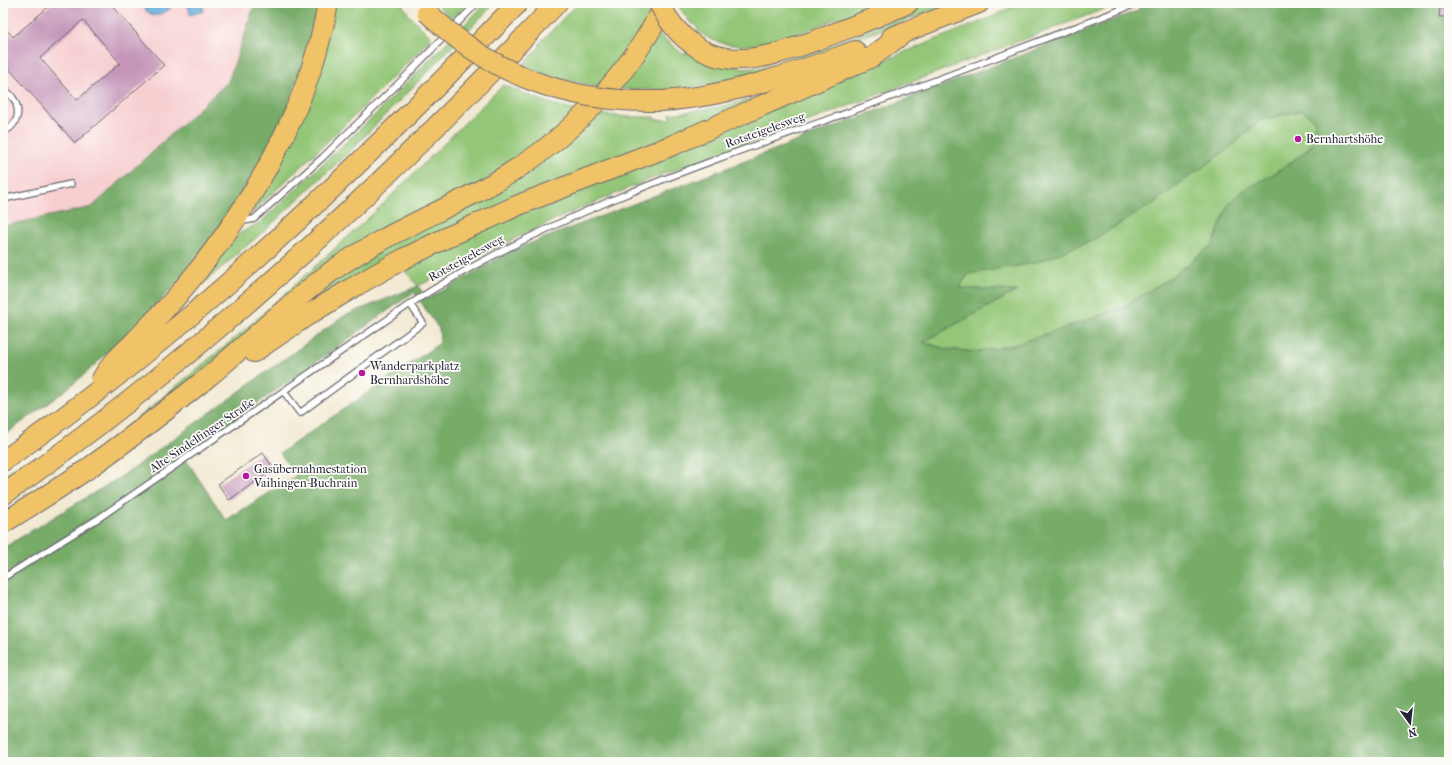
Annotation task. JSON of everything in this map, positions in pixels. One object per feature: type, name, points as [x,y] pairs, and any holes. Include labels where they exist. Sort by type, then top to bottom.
[{"type":"highway","points":[[92,396],[108,367],[147,329],[176,297],[205,262],[232,223],[271,158],[300,101],[318,47],[328,3]]},
{"type":"highway","points":[[3,461],[92,396],[193,314],[284,233],[388,136],[518,3]]},
{"type":"highway","points":[[3,495],[47,465],[111,417],[249,302],[374,187],[474,89],[557,3]]},
{"type":"highway","points":[[659,3],[669,22],[677,31],[691,42],[704,51],[726,58],[738,59],[763,58],[784,52],[883,15],[908,3]]},
{"type":"highway","points":[[3,523],[86,469],[125,441],[202,381],[312,287],[351,258],[405,227],[485,188],[549,146],[584,116],[617,79],[646,39],[666,3]]},
{"type":"highway","points":[[423,7],[464,44],[502,68],[534,82],[569,93],[601,99],[634,102],[704,97],[753,86],[818,64],[979,3]]},
{"type":"highway","points":[[202,381],[230,370],[284,331],[321,307],[379,272],[434,244],[521,204],[674,145],[872,57],[905,32]]},
{"type":"lane","points":[[232,223],[254,219],[322,158],[477,3]]},
{"type":"lane","name":"Rotsteigelesweg","points":[[410,304],[439,285],[532,235],[598,205],[1138,3]]},
{"type":"lane","points":[[3,89],[11,94],[16,100],[18,108],[17,117],[14,124],[8,130],[3,132]]},
{"type":"lane","points":[[3,199],[71,184]]},
{"type":"lane","points":[[284,392],[300,413],[423,323],[410,304]]},
{"type":"lane","name":"Alte Sindelfinger Straße","points":[[3,578],[99,518],[410,304]]},
{"type":"shaded area","points":[[3,3],[142,3],[146,11],[163,13],[170,9],[171,3],[188,3],[190,15],[204,11],[202,3],[255,3],[228,82],[92,207],[3,226]]},
{"type":"green space","points":[[255,3],[322,3],[318,23],[278,133],[201,259],[136,326],[86,373],[62,393],[3,436],[3,226],[92,207],[228,82]]},
{"type":"green space","points":[[333,3],[400,3],[408,12],[407,13],[432,38],[354,116],[252,213]]},
{"type":"green space","points":[[435,3],[468,3],[452,19]]},
{"type":"green space","points":[[486,3],[495,3],[352,149],[264,231],[191,294],[229,239],[261,222],[376,114]]},
{"type":"green space","points":[[579,3],[648,3],[652,14],[626,54],[597,87],[556,78],[523,65],[540,46],[539,44]]},
{"type":"green space","points":[[676,3],[881,3],[839,20],[838,18],[786,38],[767,43],[730,45],[713,40],[697,30],[698,28],[689,21]]},
{"type":"green space","points":[[926,3],[952,3],[798,61],[715,84],[668,91],[619,89],[658,34],[684,55],[687,51],[744,69],[768,66],[785,61],[897,19]]},
{"type":"green space","points":[[1019,3],[1120,3],[777,133],[655,177],[549,222],[418,286],[404,270],[480,231],[860,70],[992,17]]},
{"type":"green space","points":[[1137,3],[1449,3],[1449,762],[3,762],[3,548],[125,474],[344,316],[418,286],[428,299],[513,250],[1139,10]],"holes":[[[1302,110],[1315,121],[1316,139],[1305,152],[1282,169],[1243,191],[1228,205],[1213,244],[1177,273],[1122,308],[1014,345],[974,352],[946,349],[923,342],[1017,291],[959,288],[968,274],[1035,263],[1091,241],[1153,204],[1227,150],[1261,120]],[[414,292],[439,329],[440,343],[280,453],[296,476],[226,520],[183,455]]]},
{"type":"green space","points":[[503,85],[549,103],[579,111],[545,141],[233,347],[124,431],[123,430],[241,333],[309,272],[376,211]]},
{"type":"green space","points":[[759,97],[308,307],[304,304],[348,270],[597,114],[629,117],[655,117],[655,120],[671,119],[670,114],[721,107]]},
{"type":"green space","points":[[1302,110],[1315,121],[1316,139],[1305,152],[1228,205],[1213,244],[1177,273],[1122,308],[1014,345],[974,352],[946,349],[923,342],[1016,291],[958,288],[969,274],[1153,204],[1227,150],[1261,120]]},
{"type":"green space","points":[[17,465],[22,471],[3,484],[3,475]]},
{"type":"water","points":[[142,3],[171,3],[170,9],[154,16],[146,11]]},
{"type":"water","points":[[188,3],[202,3],[204,11],[190,15]]},
{"type":"building","points":[[53,3],[110,3],[164,65],[75,143],[3,62],[3,46],[7,43],[3,39],[3,26],[13,37]],"holes":[[[83,20],[120,63],[77,100],[40,58]]]},
{"type":"building","points":[[1440,8],[1446,9],[1446,17],[1439,17]]},
{"type":"building","name":"Gasübernahmestation Vaihingen-Buchrain","points":[[263,453],[274,469],[229,500],[218,484]]},
{"type":"place","name":"Bernhartshöhe","points":[[1298,139]]},
{"type":"place","name":"Wanderparkplatz Bernhardshöhe","points":[[362,373]]},
{"type":"place","name":"Gasübernahmestation Vaihingen-Buchrain","points":[[246,476]]}]
